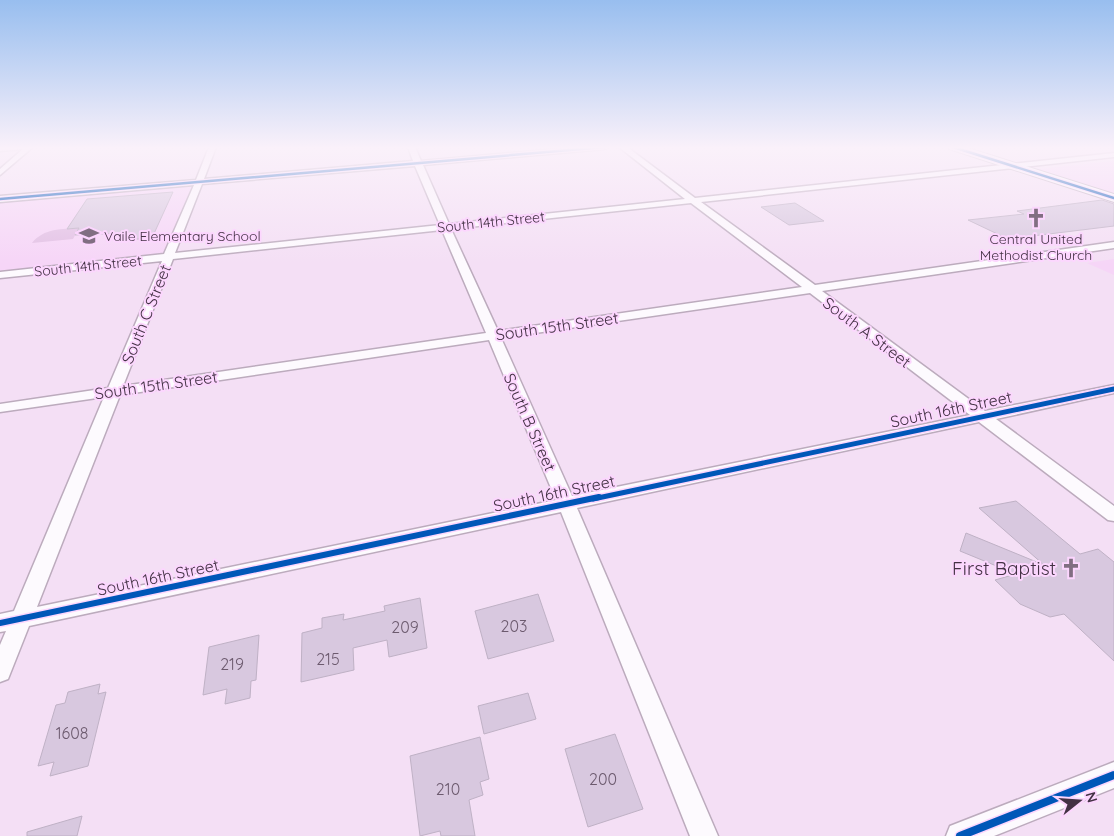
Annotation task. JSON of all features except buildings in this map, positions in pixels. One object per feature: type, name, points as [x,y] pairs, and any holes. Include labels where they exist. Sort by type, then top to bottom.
[{"type":"main road","points":[[1075,186],[1114,198]]},
{"type":"street","points":[[0,199],[153,186]]},
{"type":"street","name":"South C Street","points":[[0,672],[198,186]]},
{"type":"street","name":"South B Street","points":[[428,186],[566,503],[704,836]]},
{"type":"street","name":"South A Street","points":[[674,186],[979,416],[1114,515]]},
{"type":"street","name":"South 14th Street","points":[[0,275],[824,186]]},
{"type":"street","name":"South 15th Street","points":[[0,408],[1114,245]]},
{"type":"street","name":"South 16th Street","points":[[0,623],[1114,389]]},
{"type":"street","points":[[960,836],[1114,775]]},
{"type":"shaded area","name":"Vaile Elementary School","points":[[153,186],[198,186],[169,257],[0,275],[0,199]]},
{"type":"shaded area","points":[[1092,186],[1114,186],[1114,193]]},
{"type":"shaded area","points":[[79,228],[73,239],[32,243],[42,234],[48,232]]},
{"type":"shaded area","points":[[1114,259],[1114,275],[1087,263]]},
{"type":"cycle path","points":[[0,199],[151,186]]},
{"type":"cycle path","points":[[1076,186],[1114,198]]},
{"type":"cycle path","points":[[0,623],[1114,389]]},
{"type":"cycle path","points":[[960,836],[1114,775]]},
{"type":"place","name":"Central United Methodist Church","points":[[1036,218]]},
{"type":"place","name":"Vaile Elementary School","points":[[89,236]]},
{"type":"place","name":"First Baptist","points":[[1071,568]]}]
